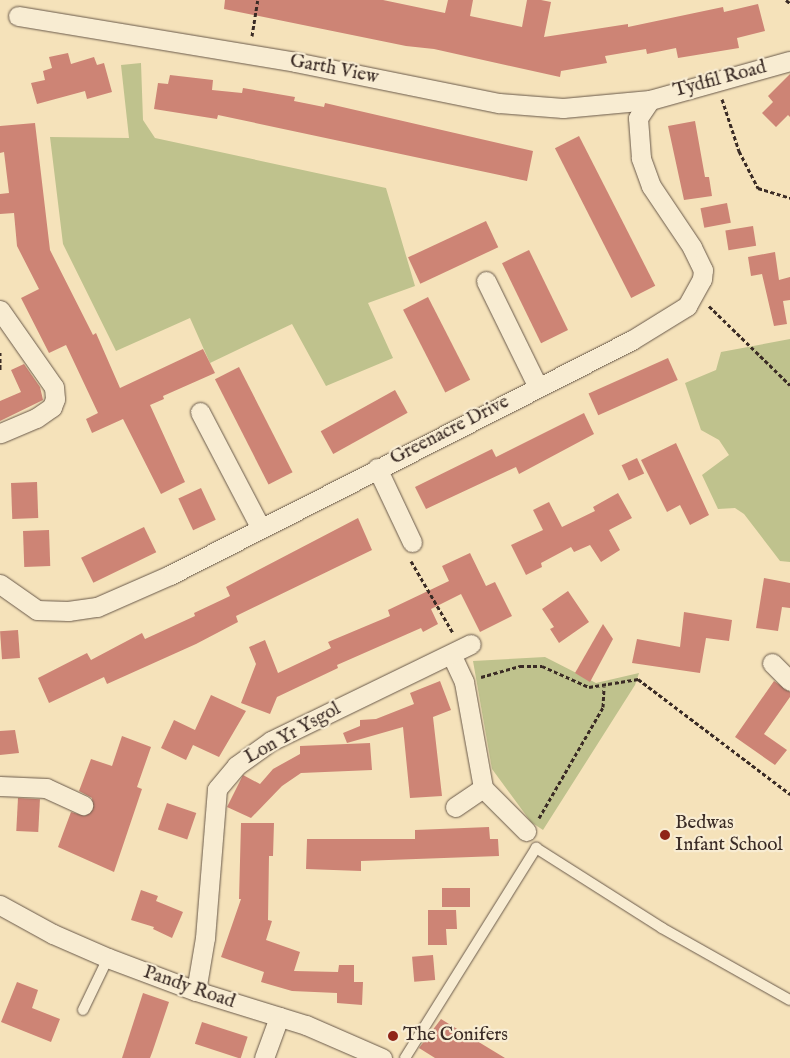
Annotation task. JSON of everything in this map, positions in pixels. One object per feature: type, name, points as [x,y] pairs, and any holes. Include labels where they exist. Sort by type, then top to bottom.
[{"type":"street","name":"Garth View","points":[[18,16],[295,62],[499,103],[563,108],[650,100]]},
{"type":"street","name":"Tydfil Road","points":[[650,100],[790,61]]},
{"type":"street","points":[[650,100],[638,118],[641,158],[651,186],[692,247],[702,270],[696,293]]},
{"type":"street","points":[[486,281],[538,387]]},
{"type":"street","name":"Greenacre Drive","points":[[0,584],[37,610],[68,611],[97,607],[170,575],[260,527],[632,340],[687,306],[696,293]]},
{"type":"street","points":[[0,310],[54,387],[55,399],[52,407],[36,418],[0,433]]},
{"type":"street","points":[[200,412],[260,527]]},
{"type":"street","points":[[377,468],[412,542]]},
{"type":"street","points":[[461,650],[464,682],[483,788],[526,831]]},
{"type":"street","name":"Lon Yr Ysgol","points":[[196,991],[204,938],[217,789],[236,766],[271,741],[461,650]]},
{"type":"street","points":[[772,663],[790,681]]},
{"type":"street","points":[[0,786],[46,788],[83,804]]},
{"type":"street","points":[[455,807],[483,788]]},
{"type":"street","name":"Pandy Road","points":[[0,905],[53,934],[108,958],[196,991],[279,1017],[382,1058]]},
{"type":"street","points":[[264,1058],[279,1017]]},
{"type":"lane","points":[[526,831],[536,848],[662,928],[790,1000]]},
{"type":"lane","points":[[405,1058],[536,848]]},
{"type":"lane","points":[[83,1010],[108,958]]},
{"type":"path","points":[[253,30],[258,0]]},
{"type":"path","points":[[786,0],[790,3]]},
{"type":"path","points":[[716,81],[739,151],[758,188],[790,198]]},
{"type":"path","points":[[696,293],[790,385]]},
{"type":"path","points":[[0,352],[0,371]]},
{"type":"path","points":[[412,542],[408,550],[410,559],[461,650]]},
{"type":"path","points":[[464,682],[520,666],[542,666],[589,687],[604,687],[638,679],[790,794]]},
{"type":"path","points":[[526,831],[538,820],[603,707],[604,687]]},
{"type":"green space","points":[[141,63],[143,120],[155,138],[386,188],[415,286],[368,303],[393,358],[326,386],[292,324],[210,363],[190,318],[116,351],[63,244],[50,137],[129,138],[121,65]]},
{"type":"green space","points":[[790,339],[790,562],[780,561],[744,514],[735,508],[718,509],[702,475],[729,455],[719,440],[701,430],[685,383],[716,370],[721,352]]},
{"type":"green space","points":[[545,657],[596,683],[639,673],[635,685],[543,830],[531,822],[492,769],[473,661]]},
{"type":"building","points":[[225,0],[383,0],[445,13],[448,0],[473,0],[470,16],[522,27],[527,0],[541,0],[551,2],[544,37],[628,24],[628,27],[723,7],[724,12],[758,4],[765,31],[737,38],[739,48],[678,58],[676,48],[647,54],[646,49],[605,56],[607,63],[561,71],[560,77],[434,49],[406,46],[224,9]]},
{"type":"building","points":[[68,53],[71,64],[94,57],[97,65],[104,63],[112,92],[87,99],[85,91],[37,104],[31,83],[45,80],[43,71],[52,68],[49,57]]},
{"type":"building","points":[[790,74],[790,117],[788,115],[776,127],[762,113],[773,102],[768,96]]},
{"type":"building","points":[[170,75],[213,80],[212,90],[242,93],[243,88],[295,97],[294,101],[324,107],[325,103],[533,151],[527,181],[218,115],[217,119],[154,109],[158,83],[168,84]]},
{"type":"building","points":[[695,121],[705,177],[709,177],[712,196],[684,200],[668,126]]},
{"type":"building","points":[[35,123],[50,250],[93,335],[96,333],[120,388],[203,349],[215,373],[163,396],[164,399],[150,405],[185,482],[161,494],[123,419],[92,433],[86,419],[98,413],[66,345],[49,353],[21,298],[39,289],[17,246],[14,213],[0,214],[0,194],[9,193],[4,152],[0,153],[0,126]]},
{"type":"building","points":[[579,136],[655,286],[631,298],[555,148]]},
{"type":"building","points":[[727,203],[731,223],[704,228],[700,208]]},
{"type":"building","points":[[486,221],[498,247],[420,284],[408,257]]},
{"type":"building","points":[[753,226],[756,246],[728,250],[725,230]]},
{"type":"building","points":[[529,250],[568,330],[541,343],[502,263]]},
{"type":"building","points":[[775,252],[779,280],[790,277],[790,300],[783,301],[787,324],[774,326],[762,274],[751,276],[748,257]]},
{"type":"building","points":[[428,297],[470,380],[445,393],[403,310]]},
{"type":"building","points":[[668,358],[678,380],[598,415],[589,393]]},
{"type":"building","points":[[24,364],[40,387],[43,400],[0,421],[0,401],[21,392],[11,370]]},
{"type":"building","points":[[239,367],[293,472],[269,484],[215,379]]},
{"type":"building","points":[[395,390],[408,413],[333,454],[321,431]]},
{"type":"building","points":[[584,413],[594,434],[519,474],[516,467],[426,509],[415,487],[492,449],[496,457]]},
{"type":"building","points":[[676,443],[709,515],[690,525],[680,505],[667,512],[641,460]]},
{"type":"building","points":[[637,458],[644,473],[629,481],[622,465]]},
{"type":"building","points":[[37,482],[38,518],[12,519],[11,483]]},
{"type":"building","points":[[201,488],[216,520],[193,530],[178,499]]},
{"type":"building","points":[[618,493],[632,518],[609,530],[620,550],[601,562],[590,545],[574,552],[571,547],[541,563],[542,567],[526,575],[511,545],[543,530],[533,510],[549,502],[562,527],[595,511],[593,507]]},
{"type":"building","points":[[358,518],[372,550],[236,616],[238,622],[196,644],[107,684],[104,677],[49,703],[38,678],[87,653],[91,660],[142,633],[145,639],[195,616],[194,613],[230,596],[226,587]]},
{"type":"building","points":[[144,527],[156,552],[93,583],[81,558]]},
{"type":"building","points":[[49,530],[50,566],[24,567],[23,531]]},
{"type":"building","points":[[470,553],[486,586],[495,582],[512,616],[480,632],[461,594],[431,609],[438,624],[423,632],[421,628],[337,665],[338,668],[277,697],[270,714],[241,703],[256,664],[249,647],[265,640],[278,673],[331,648],[328,642],[390,616],[388,610],[449,581],[442,566]]},
{"type":"building","points":[[764,578],[790,583],[790,608],[782,607],[778,631],[756,628]]},
{"type":"building","points":[[568,591],[589,622],[559,643],[550,629],[554,627],[542,609]]},
{"type":"building","points":[[684,612],[732,620],[729,641],[706,638],[700,673],[632,663],[637,639],[680,647]]},
{"type":"building","points":[[603,624],[613,639],[590,682],[575,673]]},
{"type":"building","points":[[18,630],[20,658],[2,659],[0,631]]},
{"type":"building","points":[[440,681],[451,710],[433,717],[442,796],[410,798],[403,727],[347,743],[343,733],[360,726],[360,720],[376,719],[414,704],[410,693]]},
{"type":"building","points":[[774,681],[790,692],[790,697],[764,734],[787,750],[775,765],[735,737]]},
{"type":"building","points":[[211,695],[246,711],[219,757],[193,745],[186,760],[161,748],[174,720],[195,730]]},
{"type":"building","points":[[15,730],[19,753],[0,755],[0,731]]},
{"type":"building","points":[[122,736],[151,747],[137,787],[142,789],[114,872],[58,847],[71,812],[85,816],[93,809],[92,798],[79,791],[91,759],[112,766]]},
{"type":"building","points":[[370,743],[372,770],[301,773],[282,786],[251,818],[227,807],[243,775],[260,784],[273,769],[300,754],[300,746]]},
{"type":"building","points":[[18,798],[40,799],[38,832],[16,831]]},
{"type":"building","points":[[167,803],[196,813],[187,840],[158,829]]},
{"type":"building","points":[[241,823],[274,823],[273,856],[269,856],[268,920],[272,921],[266,940],[300,952],[294,971],[338,972],[339,965],[354,965],[354,982],[363,982],[362,1005],[337,1003],[337,993],[292,991],[261,982],[264,972],[221,957],[241,899],[239,899]]},
{"type":"building","points":[[489,827],[490,839],[498,839],[499,856],[361,861],[361,871],[306,869],[307,839],[415,839],[415,830]]},
{"type":"building","points":[[442,888],[470,888],[470,907],[442,907]]},
{"type":"building","points":[[141,890],[158,896],[156,901],[183,912],[172,938],[153,929],[154,927],[131,920]]},
{"type":"building","points":[[428,910],[456,910],[457,929],[446,929],[447,945],[428,945]]},
{"type":"building","points":[[433,955],[435,980],[414,982],[412,957]]},
{"type":"building","points":[[17,982],[38,990],[32,1008],[60,1019],[51,1042],[1,1022]]},
{"type":"building","points":[[143,993],[169,1002],[150,1058],[122,1058]]},
{"type":"building","points":[[441,1019],[505,1058],[435,1058],[419,1048]]},
{"type":"building","points":[[202,1022],[248,1037],[241,1058],[195,1044]]},
{"type":"place","name":"Bedwas Infant School","points":[[665,835]]},
{"type":"place","name":"The Conifers","points":[[393,1036]]}]
